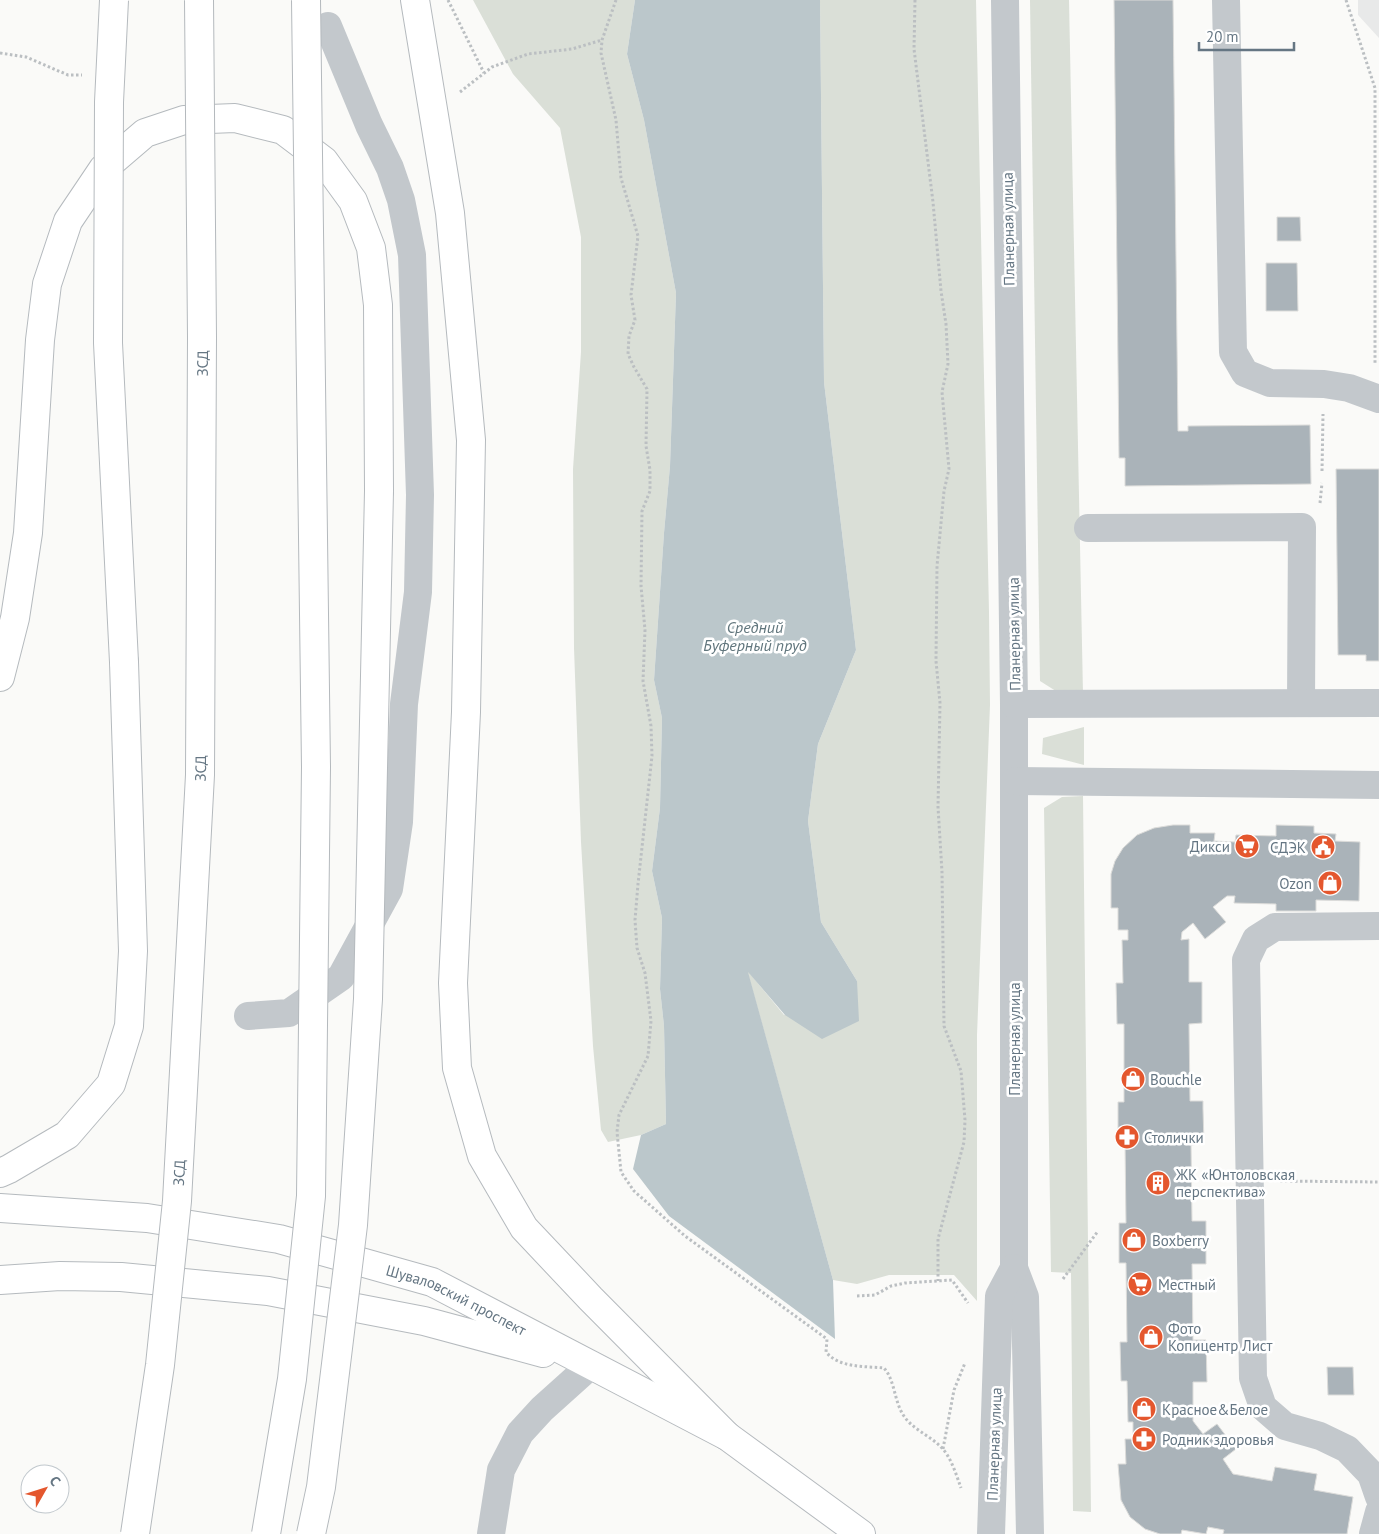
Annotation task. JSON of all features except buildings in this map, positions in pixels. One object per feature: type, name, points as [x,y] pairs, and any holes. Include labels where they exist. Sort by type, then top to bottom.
[{"type":"main road","points":[[0,1173],[67,1135],[111,1084],[129,1026],[133,951],[124,662],[108,344],[109,102],[114,0]]},
{"type":"main road","name":"ЗСД","points":[[135,1534],[160,1365],[177,1200],[200,774],[202,337],[199,0]]},
{"type":"main road","points":[[266,1534],[292,1379],[311,1196],[316,767],[306,0]]},
{"type":"main road","points":[[415,0],[450,212],[471,440],[466,712],[453,983],[457,1068],[482,1156],[524,1228],[591,1299],[727,1436]]},
{"type":"main road","points":[[0,677],[15,618],[28,533],[40,340],[47,284],[68,221],[103,169],[145,133],[184,120],[235,118],[282,130],[324,161],[353,201],[371,248],[378,305],[379,491],[366,1028],[353,1225],[322,1487],[311,1534]]},
{"type":"main road","name":"Шуваловский проспект","points":[[0,1208],[147,1218],[279,1239],[432,1282],[727,1436],[861,1534]]},
{"type":"main road","points":[[0,1280],[60,1276],[121,1277],[268,1291],[424,1321],[591,1365]]},
{"type":"street","name":"Планерная улица","points":[[1005,0],[1014,704],[1014,1268],[1025,1297],[1030,1534]]},
{"type":"street","points":[[1226,0],[1233,352],[1245,373],[1270,383],[1324,384],[1350,388],[1377,398]]},
{"type":"street","points":[[248,1016],[288,1013],[341,978],[389,889],[399,822],[404,704],[418,592],[420,495],[412,255],[401,200],[390,168],[369,124],[328,26]]},
{"type":"street","points":[[1088,528],[1302,528],[1302,703]]},
{"type":"street","points":[[1014,704],[1379,703]]},
{"type":"street","points":[[1014,781],[1379,785]]},
{"type":"street","points":[[1379,926],[1275,927],[1256,939],[1246,960],[1253,1378],[1263,1407],[1285,1426],[1320,1436],[1347,1449],[1371,1474],[1379,1497]]},
{"type":"street","name":"Планерная улица","points":[[991,1534],[999,1296],[1014,1268]]},
{"type":"street","points":[[491,1534],[501,1470],[520,1433],[542,1409],[591,1365]]},
{"type":"street","points":[[1373,1534],[1379,1512]]},
{"type":"path","points":[[448,0],[484,73]]},
{"type":"path","points":[[616,0],[602,40],[601,53],[616,120],[621,178],[638,236],[631,295],[635,320],[629,336],[628,354],[647,388],[646,446],[650,470],[650,491],[642,511],[641,586],[645,630],[643,681],[650,726],[652,756],[635,920],[636,948],[645,973],[651,1021],[648,1056],[619,1115],[617,1132],[621,1172],[634,1191],[685,1236],[827,1339],[826,1352],[829,1356],[847,1365],[884,1368],[889,1374],[901,1412],[914,1427],[933,1440],[943,1450],[954,1467],[962,1490]]},
{"type":"path","points":[[914,0],[914,49],[933,202],[946,324],[948,364],[942,392],[949,469],[944,491],[937,566],[936,661],[940,703],[938,807],[942,872],[944,1026],[961,1071],[965,1120],[964,1142],[938,1239],[938,1281]]},
{"type":"path","points":[[1346,0],[1375,88],[1377,398]]},
{"type":"path","points":[[457,94],[492,67],[528,54],[572,49],[602,40]]},
{"type":"path","points":[[0,53],[26,57],[68,75],[89,75]]},
{"type":"path","points":[[1322,471],[1324,384]]},
{"type":"path","points":[[1249,1181],[1379,1182]]},
{"type":"path","points":[[1063,1279],[1098,1231]]},
{"type":"path","points":[[857,1296],[875,1295],[891,1286],[905,1283],[952,1280],[971,1306]]},
{"type":"path","points":[[943,1450],[954,1390],[968,1356]]},
{"type":"shaded area","points":[[473,0],[635,0],[627,54],[644,120],[676,293],[670,466],[654,680],[662,718],[660,808],[652,871],[662,918],[660,989],[664,1026],[666,1124],[641,1135],[608,1142],[601,1130],[593,1046],[581,842],[574,648],[573,469],[581,352],[581,237],[560,128],[513,74]]},
{"type":"shaded area","points":[[820,0],[976,0],[990,705],[977,1035],[977,1301],[954,1275],[889,1275],[857,1284],[833,1280],[747,970],[784,1015],[857,981],[821,922],[808,821],[818,744],[856,650],[824,382]]},
{"type":"shaded area","points":[[1030,0],[1069,0],[1083,694],[1059,693],[1040,681]]},
{"type":"shaded area","points":[[1358,0],[1379,0],[1379,38],[1358,15]]},
{"type":"shaded area","points":[[1084,727],[1084,765],[1042,754],[1043,738]]},
{"type":"shaded area","points":[[1083,796],[1091,1512],[1073,1511],[1071,1273],[1051,1272],[1044,808],[1062,797]]},
{"type":"water","name":"Средний Буферный пруд","points":[[635,0],[820,0],[824,382],[856,650],[818,744],[808,821],[821,922],[857,981],[859,1021],[822,1039],[785,1015],[748,972],[833,1280],[835,1339],[669,1216],[633,1169],[641,1135],[666,1124],[664,1026],[660,989],[662,918],[652,871],[660,808],[662,718],[654,680],[670,466],[676,293],[644,120],[627,54]]},
{"type":"place","name":"Дикси","points":[[1247,846]]},
{"type":"place","name":"СДЭК","points":[[1323,847]]},
{"type":"place","name":"Ozon","points":[[1330,883]]},
{"type":"place","name":"Bouchle","points":[[1133,1079]]},
{"type":"place","name":"Столички","points":[[1127,1137]]},
{"type":"place","name":"ЖК «Юнтоловская перспектива»","points":[[1158,1183]]},
{"type":"place","name":"Boxberry","points":[[1134,1240]]},
{"type":"place","name":"Местный","points":[[1140,1284]]},
{"type":"place","name":"Фото Копицентр Лист","points":[[1151,1337]]},
{"type":"place","name":"Красное&Белое","points":[[1144,1409]]},
{"type":"place","name":"Родник здоровья","points":[[1144,1439]]}]
